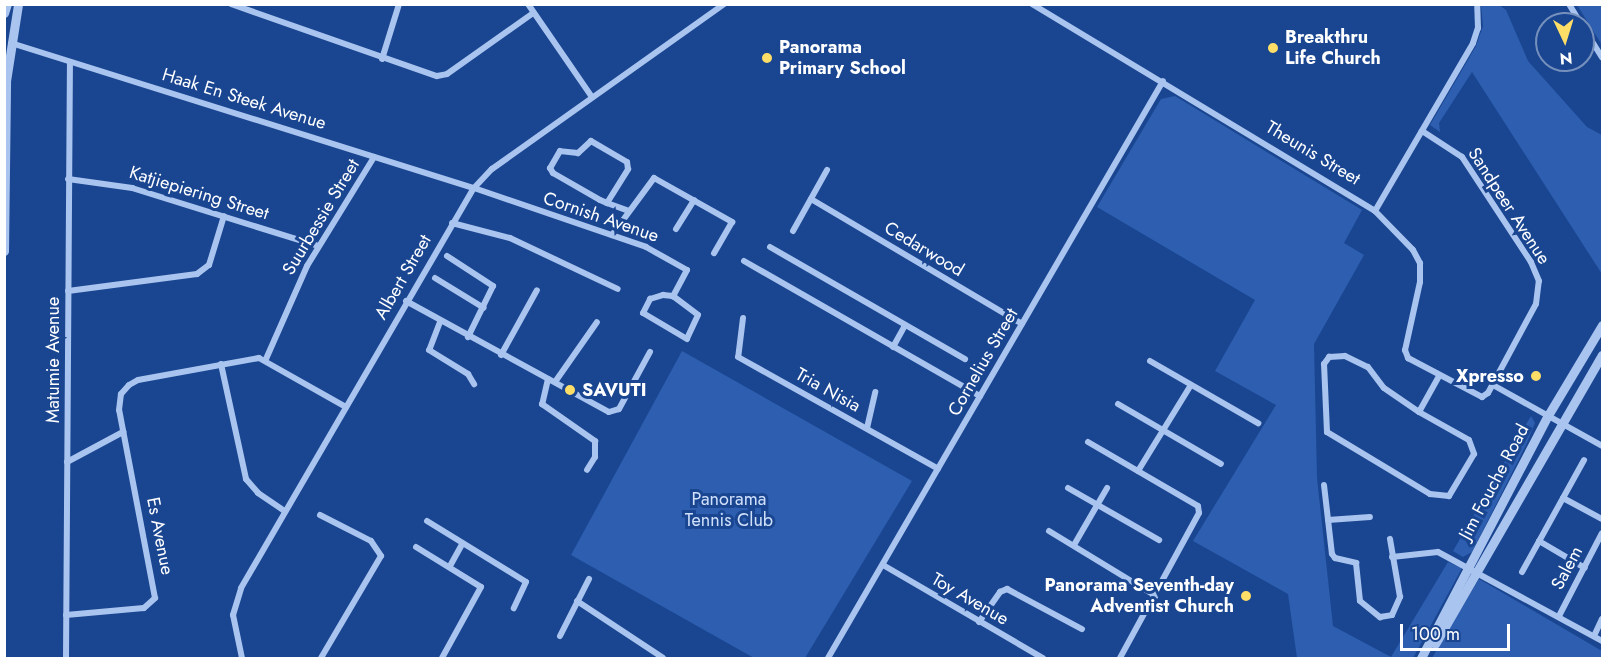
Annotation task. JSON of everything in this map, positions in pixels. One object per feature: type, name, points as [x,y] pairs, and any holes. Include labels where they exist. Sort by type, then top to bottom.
[{"type":"street","points":[[4,251],[7,42],[18,4]]},
{"type":"street","points":[[231,4],[382,59],[442,75],[533,13]]},
{"type":"street","points":[[382,59],[399,4]]},
{"type":"street","points":[[528,4],[592,97]]},
{"type":"street","name":"Albert Street","points":[[242,658],[233,619],[236,601],[406,301],[474,188],[492,169],[724,4]]},
{"type":"street","name":"Theunis Street","points":[[1032,4],[1376,211],[1413,250],[1420,263],[1420,282],[1406,354],[1439,376]]},
{"type":"street","points":[[1376,211],[1476,35],[1477,4]]},
{"type":"street","points":[[4,13],[6,5]]},
{"type":"street","name":"Haak En Steek Avenue","points":[[7,42],[474,188]]},
{"type":"street","name":"Matumie Avenue","points":[[66,658],[70,62]]},
{"type":"street","name":"Cornelius Street","points":[[828,658],[1163,81]]},
{"type":"street","name":"Sandpeer Avenue","points":[[1422,131],[1462,157],[1531,262],[1539,281],[1536,304],[1492,385]]},
{"type":"street","points":[[607,203],[628,169],[627,162],[591,141],[578,153],[560,151],[550,168],[553,173],[607,203],[629,211]]},
{"type":"street","name":"Suurbessie Street","points":[[266,359],[318,246],[374,157]]},
{"type":"street","points":[[793,231],[827,170]]},
{"type":"street","points":[[612,235],[653,178],[732,222],[714,253]]},
{"type":"street","name":"Katjiepiering Street","points":[[68,179],[125,186],[318,246]]},
{"type":"street","name":"Cornish Avenue","points":[[474,188],[612,235],[686,268],[686,277],[673,296]]},
{"type":"street","name":"Cedarwood","points":[[811,199],[1022,324]]},
{"type":"street","points":[[676,229],[693,200]]},
{"type":"street","points":[[68,291],[197,274],[209,265],[224,216]]},
{"type":"street","points":[[452,223],[510,238],[618,289]]},
{"type":"street","points":[[770,247],[965,359]]},
{"type":"street","points":[[447,256],[493,286],[468,337]]},
{"type":"street","points":[[744,261],[980,396]]},
{"type":"street","points":[[435,278],[484,308]]},
{"type":"street","points":[[501,355],[537,290]]},
{"type":"street","points":[[673,296],[699,317],[687,339],[643,312],[652,298],[673,296]]},
{"type":"street","points":[[406,301],[501,355],[615,412],[650,352]]},
{"type":"street","name":"Tria Nisia","points":[[743,318],[738,357],[938,469]]},
{"type":"street","points":[[440,322],[429,350],[468,374],[474,384]]},
{"type":"street","points":[[587,470],[595,457],[595,441],[543,404],[555,382],[597,322]]},
{"type":"street","points":[[893,346],[906,325]]},
{"type":"street","name":"Jim Fouche Road","points":[[1426,658],[1547,417],[1602,325]]},
{"type":"street","name":"Jim Fouche Road","points":[[1421,658],[1472,568],[1562,425],[1602,355]]},
{"type":"street","points":[[1345,356],[1368,367],[1384,388],[1419,412],[1462,435],[1473,447],[1471,460],[1449,496],[1444,498],[1430,494],[1327,432],[1322,372],[1326,360],[1345,356]]},
{"type":"street","points":[[285,511],[258,493],[246,479],[221,364],[266,359],[346,407]]},
{"type":"street","points":[[1150,361],[1258,423]]},
{"type":"street","name":"Es Avenue","points":[[66,615],[144,608],[155,598],[118,405],[125,388],[138,380],[221,364]]},
{"type":"street","points":[[1419,412],[1439,376],[1473,396],[1486,396],[1492,385],[1602,446]]},
{"type":"street","points":[[1138,471],[1191,385]]},
{"type":"street","points":[[867,428],[875,392]]},
{"type":"street","points":[[1118,404],[1221,464]]},
{"type":"street","points":[[67,462],[123,432]]},
{"type":"street","points":[[1088,442],[1198,506],[1199,513],[1156,596],[1120,658]]},
{"type":"street","points":[[1522,572],[1584,460]]},
{"type":"street","points":[[1324,485],[1332,554],[1335,558],[1356,563],[1360,601],[1380,617],[1392,615],[1400,597],[1390,539]]},
{"type":"street","points":[[1068,488],[1159,540]]},
{"type":"street","points":[[1074,545],[1107,488]]},
{"type":"street","points":[[1563,498],[1602,519]]},
{"type":"street","points":[[320,515],[371,541],[381,556],[321,658]]},
{"type":"street","points":[[1328,520],[1370,517]]},
{"type":"street","points":[[427,521],[526,582],[514,608]]},
{"type":"street","points":[[1049,531],[1156,596]]},
{"type":"street","name":"Salem","points":[[1559,616],[1602,533]]},
{"type":"street","points":[[1539,542],[1585,568]]},
{"type":"street","points":[[450,566],[463,543]]},
{"type":"street","points":[[416,547],[481,587],[442,658]]},
{"type":"street","points":[[1392,557],[1435,552],[1472,568],[1602,641]]},
{"type":"street","name":"Toy Avenue","points":[[883,565],[1043,658]]},
{"type":"street","points":[[560,636],[589,579]]},
{"type":"street","points":[[979,622],[1000,592],[1007,589],[1082,629]]},
{"type":"street","points":[[578,601],[663,658]]},
{"type":"street","points":[[1594,636],[1602,619]]},
{"type":"green space","points":[[1481,5],[1499,5],[1506,10],[1535,72],[1538,72],[1587,127],[1602,135],[1602,274],[1472,72],[1439,123],[1440,132],[1430,125],[1476,46],[1483,26]]},
{"type":"green space","points":[[1577,5],[1600,5],[1602,45],[1595,34],[1595,12],[1581,12]]},
{"type":"green space","points":[[1175,96],[1362,210],[1344,243],[1364,255],[1314,344],[1317,478],[1333,626],[1391,657],[1448,562],[1462,568],[1413,658],[1297,658],[1288,594],[1193,541],[1276,405],[1215,371],[1255,300],[1097,207],[1161,99]]},
{"type":"green space","name":"Panorama Tennis Club","points":[[682,351],[912,481],[805,658],[754,658],[571,555]]},
{"type":"green space","points":[[1531,416],[1535,423],[1526,445],[1472,552],[1463,557],[1453,551]]},
{"type":"green space","points":[[1479,579],[1602,651],[1602,658],[1432,658]]},
{"type":"place","name":"Breakthru Life Church","points":[[1273,48]]},
{"type":"place","name":"Panorama Primary School","points":[[767,58]]},
{"type":"place","name":"Xpresso","points":[[1536,376]]},
{"type":"place","name":"SAVUTI","points":[[570,390]]},
{"type":"place","name":"Panorama Seventh-day Adventist Church","points":[[1246,596]]}]
